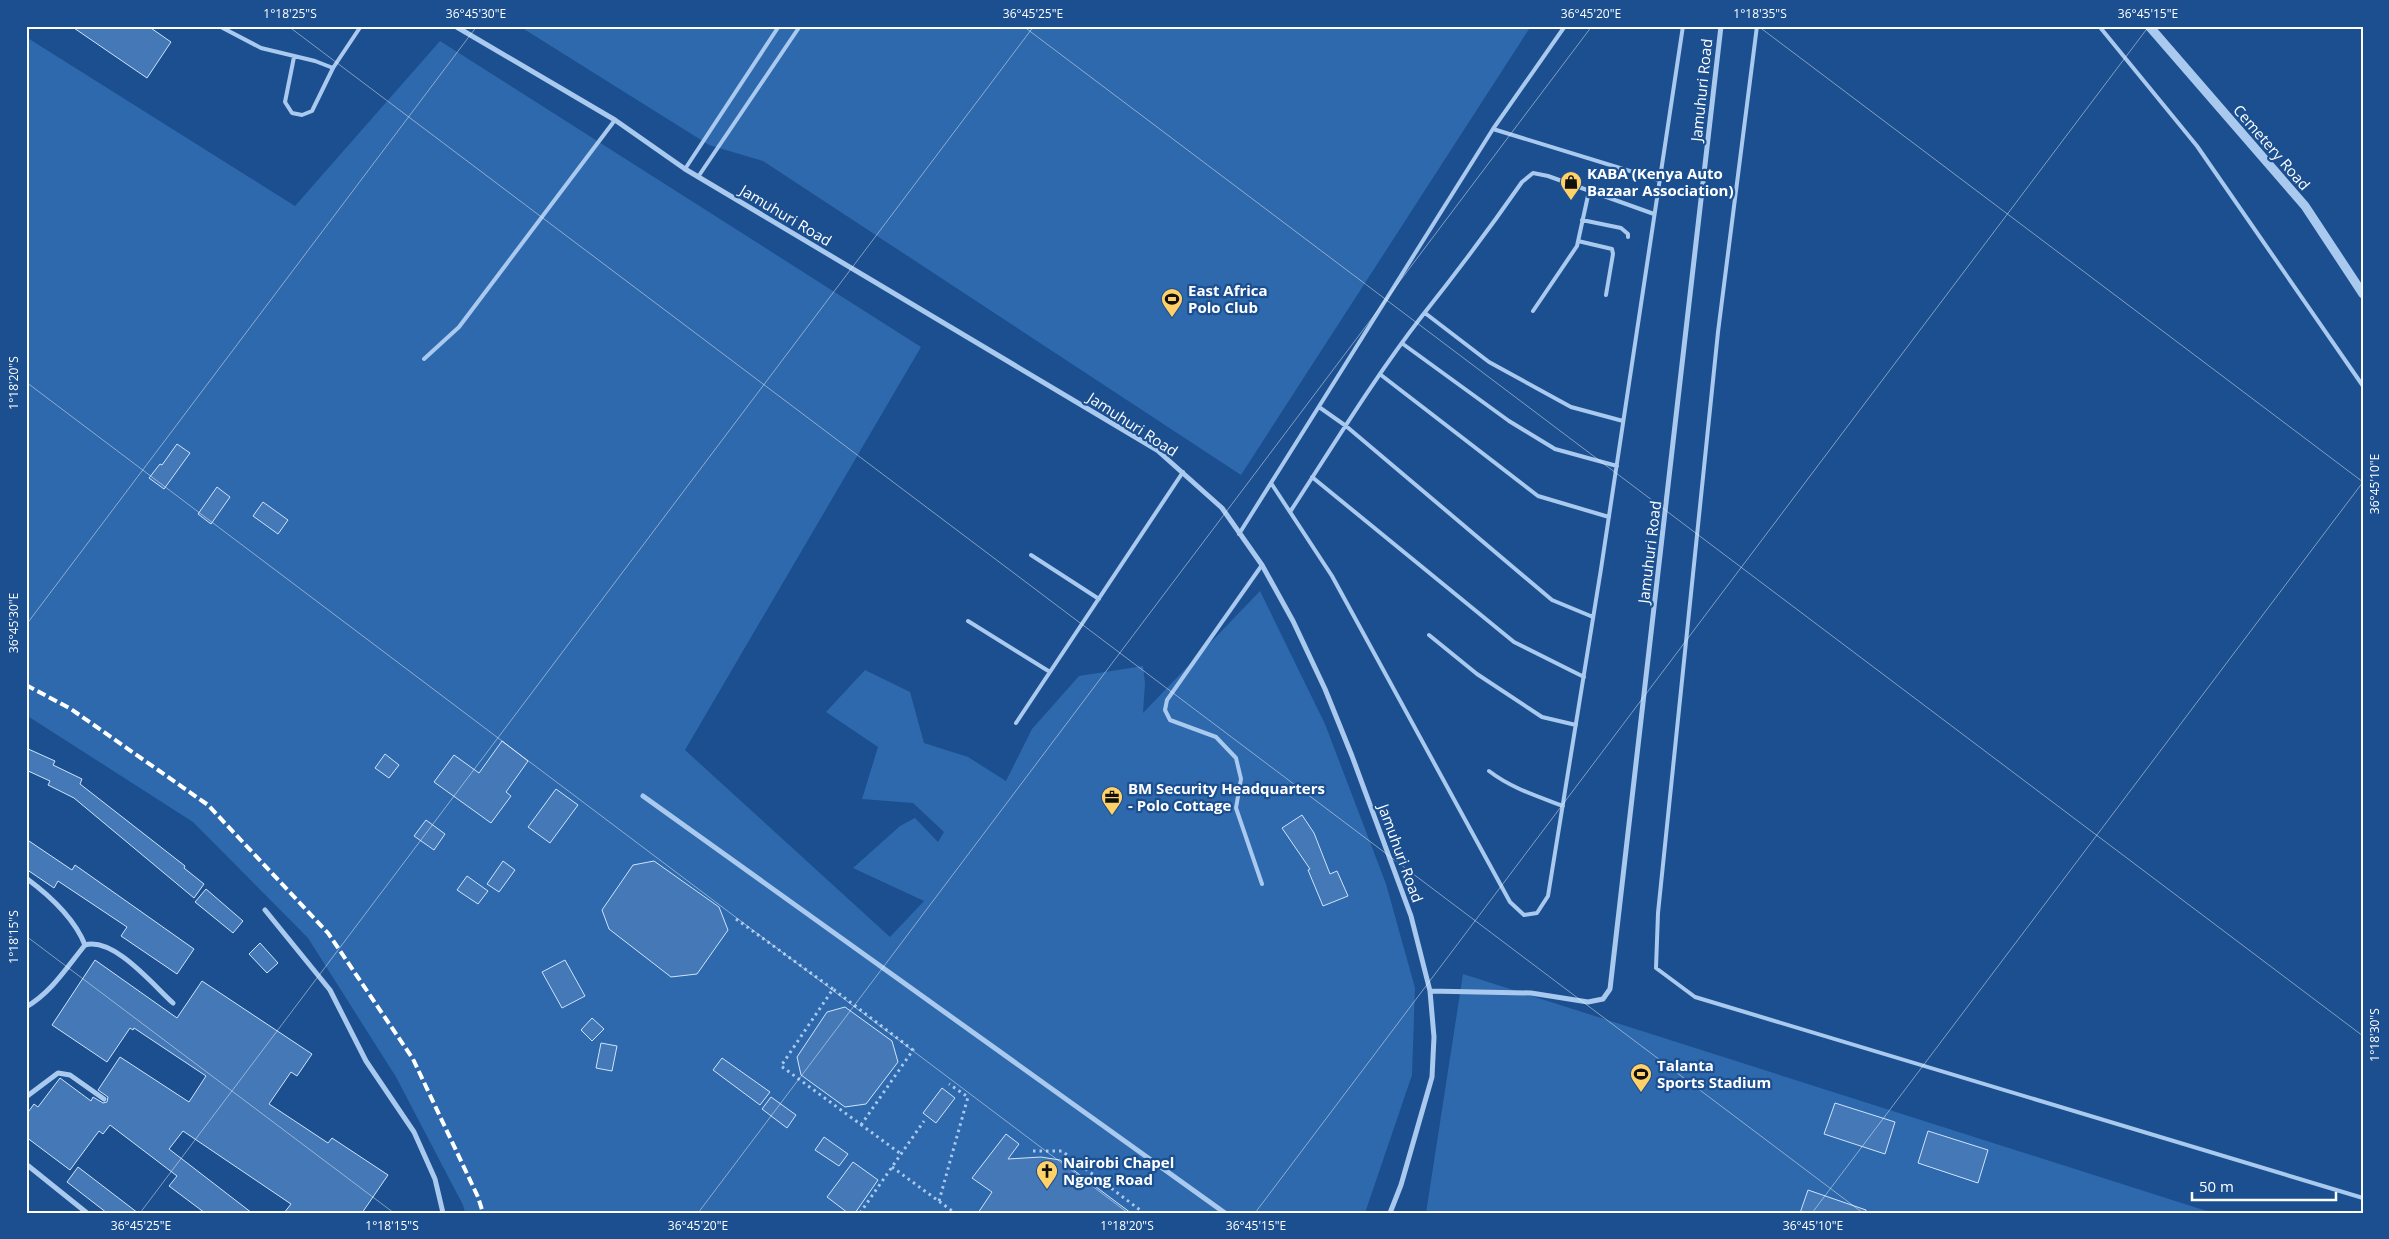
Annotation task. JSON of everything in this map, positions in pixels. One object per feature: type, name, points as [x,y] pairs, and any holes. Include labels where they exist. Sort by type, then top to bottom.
[{"type":"street","name":"Jamuhuri Road","points":[[455,26],[615,120],[698,177],[1157,450],[1183,472],[1222,508],[1262,565],[1297,630],[1352,756],[1410,916],[1430,991],[1531,993],[1588,1002],[1603,999],[1610,989],[1720,26]]},
{"type":"street","name":"Cemetery Road","points":[[2149,26],[2305,206],[2363,294]]},
{"type":"street","points":[[643,796],[1225,1213]]},
{"type":"street","points":[[26,878],[42,890],[76,926],[85,945]]},
{"type":"street","points":[[265,910],[330,990],[366,1061],[414,1132],[435,1179],[443,1213]]},
{"type":"street","points":[[26,1007],[51,988],[85,945],[97,944],[122,956],[172,1003]]},
{"type":"street","points":[[1390,1213],[1401,1185],[1432,1077],[1434,1037],[1430,991]]},
{"type":"street","points":[[26,1096],[58,1072],[70,1074],[104,1099]]},
{"type":"street","points":[[26,1164],[88,1213]]},
{"type":"lane","points":[[219,26],[262,48],[294,57],[315,60],[333,68]]},
{"type":"lane","points":[[294,57],[285,102],[292,114],[302,115],[312,111],[333,68],[361,26]]},
{"type":"lane","points":[[685,169],[779,26]]},
{"type":"lane","points":[[698,177],[800,26]]},
{"type":"lane","points":[[1240,534],[1493,129],[1566,26]]},
{"type":"lane","points":[[1271,483],[1348,605],[1510,902],[1524,915],[1537,913],[1548,896],[1563,806],[1624,421],[1683,26]]},
{"type":"lane","points":[[1757,26],[1718,332],[1658,913],[1656,968],[1695,997],[2363,1198]]},
{"type":"lane","points":[[2099,26],[2198,146],[2363,386]]},
{"type":"lane","points":[[424,359],[460,327],[615,120]]},
{"type":"lane","points":[[1493,129],[1659,180]]},
{"type":"lane","points":[[1290,512],[1381,375],[1425,313],[1471,256],[1522,182],[1533,173],[1654,214]]},
{"type":"lane","points":[[1534,311],[1577,246],[1589,191]]},
{"type":"lane","points":[[1582,220],[1621,228],[1628,234],[1628,237]]},
{"type":"lane","points":[[1578,241],[1612,249],[1613,254],[1606,295]]},
{"type":"lane","points":[[1425,313],[1489,362],[1571,407],[1624,421]]},
{"type":"lane","points":[[1403,344],[1509,421],[1555,449],[1617,466]]},
{"type":"lane","points":[[1381,375],[1538,496],[1609,517]]},
{"type":"lane","points":[[1319,407],[1346,426],[1552,600],[1593,617]]},
{"type":"lane","points":[[1016,723],[1183,472]]},
{"type":"lane","points":[[1312,477],[1514,642],[1584,677]]},
{"type":"lane","points":[[1031,555],[1099,599]]},
{"type":"lane","points":[[1262,565],[1167,700],[1165,710],[1170,720],[1216,737],[1236,758],[1241,779],[1236,808],[1262,884]]},
{"type":"lane","points":[[968,621],[1050,672]]},
{"type":"lane","points":[[1430,635],[1478,674],[1542,717],[1576,725]]},
{"type":"lane","points":[[1489,771],[1522,790],[1563,806]]},
{"type":"path","points":[[736,919],[914,1050],[861,1125]]},
{"type":"path","points":[[833,989],[781,1066],[901,1154]]},
{"type":"path","points":[[939,1201],[968,1098],[949,1084]]},
{"type":"path","points":[[860,1213],[924,1121]]},
{"type":"path","points":[[1033,1151],[1062,1151],[1144,1213]]},
{"type":"path","points":[[892,1167],[955,1213]]},
{"type":"shaded area","name":"East Africa Polo Club","points":[[519,26],[1531,26],[1241,475],[763,161],[709,145]]},
{"type":"shaded area","points":[[26,37],[295,206],[440,41],[921,347],[685,750],[890,937],[924,901],[853,868],[900,826],[915,818],[938,842],[944,832],[913,803],[862,799],[878,747],[826,712],[865,670],[910,692],[924,743],[968,757],[1006,781],[1032,729],[1079,676],[1143,666],[1145,683],[1143,713],[1260,591],[1325,724],[1386,884],[1415,988],[1412,1075],[1365,1213],[465,1213],[463,1205],[396,1077],[308,938],[193,822],[26,715]]},
{"type":"shaded area","name":"Talanta Sports Stadium","points":[[1463,974],[2213,1213],[1426,1213]]},
{"type":"building","points":[[71,26],[148,26],[171,42],[147,78]]},
{"type":"building","points":[[177,444],[190,453],[164,489],[149,478],[160,464],[162,465]]},
{"type":"building","points":[[217,487],[230,497],[211,524],[198,514]]},
{"type":"building","points":[[263,502],[288,520],[278,534],[253,516]]},
{"type":"building","points":[[502,741],[528,761],[506,792],[511,796],[491,823],[434,782],[454,755],[479,773]]},
{"type":"building","points":[[26,748],[55,761],[53,765],[82,779],[80,784],[185,866],[184,868],[204,884],[194,898],[74,798],[48,785],[50,781],[26,770]]},
{"type":"building","points":[[385,754],[399,765],[389,778],[375,768]]},
{"type":"building","points":[[556,789],[578,805],[550,843],[528,827]]},
{"type":"building","points":[[1302,815],[1314,833],[1330,874],[1337,871],[1348,896],[1323,906],[1308,870],[1310,869],[1282,828]]},
{"type":"building","points":[[426,820],[445,834],[434,850],[414,836]]},
{"type":"building","points":[[26,839],[72,870],[75,865],[194,949],[177,974],[121,936],[127,927],[58,881],[54,888],[26,869]]},
{"type":"building","points":[[503,861],[515,870],[499,892],[487,884]]},
{"type":"building","points":[[654,861],[719,907],[728,930],[697,974],[671,977],[609,929],[602,910],[633,865]]},
{"type":"building","points":[[467,876],[488,891],[478,904],[457,890]]},
{"type":"building","points":[[206,889],[243,921],[233,933],[195,902]]},
{"type":"building","points":[[260,943],[278,963],[267,973],[249,954]]},
{"type":"building","points":[[95,960],[177,1018],[202,981],[312,1054],[297,1076],[291,1072],[269,1104],[328,1143],[332,1138],[388,1175],[362,1213],[284,1213],[291,1204],[183,1131],[169,1149],[252,1213],[205,1213],[169,1186],[177,1176],[110,1125],[103,1134],[99,1131],[70,1170],[26,1137],[26,1115],[34,1104],[38,1107],[60,1078],[91,1101],[93,1097],[103,1103],[107,1102],[108,1097],[98,1090],[120,1057],[189,1102],[206,1076],[134,1028],[133,1030],[130,1028],[107,1062],[52,1025]]},
{"type":"building","points":[[565,960],[585,996],[562,1008],[542,972]]},
{"type":"building","points":[[845,1007],[892,1041],[898,1062],[866,1104],[845,1107],[801,1075],[797,1057],[827,1012]]},
{"type":"building","points":[[592,1018],[604,1029],[592,1041],[581,1030]]},
{"type":"building","points":[[601,1043],[617,1046],[612,1071],[596,1068]]},
{"type":"building","points":[[722,1058],[770,1092],[760,1105],[713,1070]]},
{"type":"building","points":[[942,1088],[955,1098],[936,1123],[923,1113]]},
{"type":"building","points":[[771,1097],[796,1115],[787,1128],[762,1109]]},
{"type":"building","points":[[1835,1103],[1895,1122],[1885,1154],[1824,1134]]},
{"type":"building","points":[[1928,1131],[1988,1150],[1978,1183],[1918,1163]]},
{"type":"building","name":"Nairobi Chapel Ngong Road","points":[[1006,1134],[1019,1144],[1008,1159],[1041,1157],[1060,1160],[1131,1213],[978,1213],[992,1192],[972,1178]]},
{"type":"building","points":[[824,1137],[848,1154],[839,1166],[815,1150]]},
{"type":"building","points":[[853,1162],[878,1180],[855,1213],[848,1213],[827,1197]]},
{"type":"building","points":[[78,1167],[138,1213],[107,1213],[67,1182]]},
{"type":"building","points":[[1808,1190],[1866,1210],[1866,1213],[1800,1213]]},
{"type":"railway","points":[[26,685],[71,709],[208,805],[328,933],[413,1059],[478,1197],[483,1213]]},
{"type":"place","name":"KABA (Kenya Auto Bazaar Association)","points":[[1571,201]]},
{"type":"place","name":"East Africa Polo Club","points":[[1172,318]]},
{"type":"place","name":"BM Security Headquarters - Polo Cottage","points":[[1112,816]]},
{"type":"place","name":"Talanta Sports Stadium","points":[[1641,1093]]},
{"type":"place","name":"Nairobi Chapel Ngong Road","points":[[1047,1190]]}]
